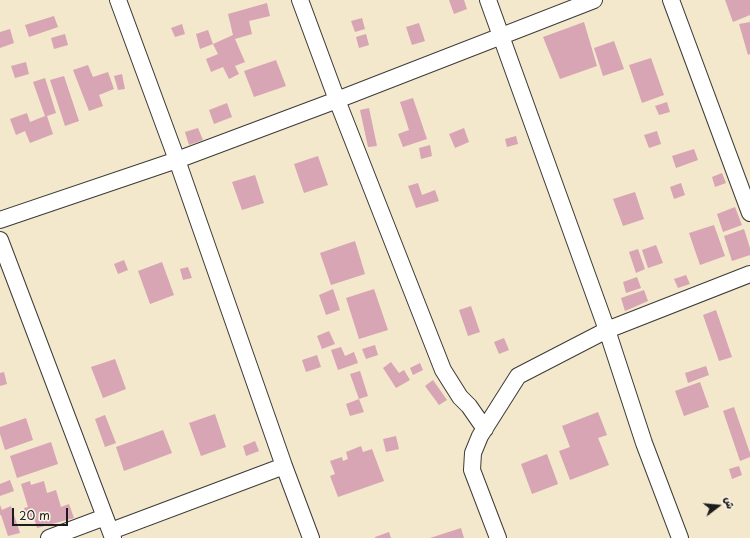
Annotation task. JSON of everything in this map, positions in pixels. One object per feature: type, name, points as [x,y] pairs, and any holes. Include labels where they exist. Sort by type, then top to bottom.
[{"type":"street","points":[[118,0],[284,466],[312,538]]},
{"type":"street","points":[[300,0],[337,100],[443,370],[460,397],[469,406],[485,429]]},
{"type":"street","points":[[488,0],[607,330],[644,443],[680,538]]},
{"type":"street","points":[[0,220],[176,160],[337,100],[594,0]]},
{"type":"street","points":[[671,0],[750,213]]},
{"type":"street","points":[[0,240],[110,528]]},
{"type":"street","points":[[498,538],[472,470],[473,453],[478,440],[518,376],[607,330],[750,274]]},
{"type":"street","points":[[49,538],[110,528],[284,466]]},
{"type":"building","points":[[449,0],[464,0],[467,9],[454,14]]},
{"type":"building","points":[[725,0],[750,0],[750,15],[733,22]]},
{"type":"building","points":[[267,3],[270,16],[249,21],[252,34],[235,39],[245,62],[235,66],[239,74],[229,79],[223,67],[211,72],[206,59],[218,54],[213,44],[233,35],[228,14]]},
{"type":"building","points":[[54,16],[58,27],[29,37],[25,25]]},
{"type":"building","points":[[362,18],[365,29],[355,32],[351,21]]},
{"type":"building","points":[[584,22],[597,66],[560,79],[543,37]]},
{"type":"building","points":[[750,22],[750,54],[748,55],[739,24]]},
{"type":"building","points":[[419,23],[425,41],[412,45],[406,27]]},
{"type":"building","points":[[182,24],[185,34],[175,37],[171,28]]},
{"type":"building","points":[[10,29],[14,43],[0,48],[0,32]]},
{"type":"building","points":[[208,30],[213,44],[200,49],[196,34]]},
{"type":"building","points":[[65,34],[68,45],[54,49],[51,38]]},
{"type":"building","points":[[366,34],[369,45],[359,48],[356,37]]},
{"type":"building","points":[[614,41],[624,69],[603,76],[594,48]]},
{"type":"building","points":[[651,58],[664,95],[642,103],[629,65]]},
{"type":"building","points":[[276,60],[286,86],[254,97],[244,71]]},
{"type":"building","points":[[26,62],[29,74],[15,78],[11,66]]},
{"type":"building","points":[[88,65],[93,77],[108,72],[114,89],[99,95],[103,106],[89,111],[73,70]]},
{"type":"building","points":[[122,74],[125,89],[118,90],[114,76]]},
{"type":"building","points":[[64,76],[79,121],[65,126],[50,80]]},
{"type":"building","points":[[45,78],[56,113],[47,116],[53,134],[30,143],[25,131],[16,135],[10,119],[27,113],[30,122],[45,116],[33,82]]},
{"type":"building","points":[[413,98],[427,139],[403,147],[398,134],[409,130],[400,102]]},
{"type":"building","points":[[667,102],[670,112],[659,115],[655,106]]},
{"type":"building","points":[[227,103],[232,117],[214,124],[209,110]]},
{"type":"building","points":[[369,108],[377,146],[368,147],[360,110]]},
{"type":"building","points":[[198,128],[203,140],[189,145],[185,132]]},
{"type":"building","points":[[464,128],[469,142],[455,148],[449,134]]},
{"type":"building","points":[[657,131],[661,144],[649,148],[644,135]]},
{"type":"building","points":[[516,136],[518,144],[507,147],[505,139]]},
{"type":"building","points":[[430,145],[432,156],[421,159],[419,148]]},
{"type":"building","points":[[694,149],[698,160],[676,168],[672,156]]},
{"type":"building","points":[[318,156],[328,185],[304,193],[294,164]]},
{"type":"building","points":[[722,173],[726,183],[715,187],[712,177]]},
{"type":"building","points":[[255,175],[264,203],[242,210],[232,182]]},
{"type":"building","points":[[418,183],[422,195],[435,190],[439,201],[416,208],[408,186]]},
{"type":"building","points":[[681,183],[685,195],[674,199],[670,187]]},
{"type":"building","points":[[635,192],[644,219],[623,226],[613,199]]},
{"type":"building","points":[[735,207],[742,225],[723,232],[717,214]]},
{"type":"building","points":[[714,225],[725,256],[700,265],[689,233]]},
{"type":"building","points":[[744,229],[750,248],[750,255],[732,261],[724,236]]},
{"type":"building","points":[[355,241],[365,274],[331,285],[320,253]]},
{"type":"building","points":[[656,245],[663,263],[648,268],[642,250]]},
{"type":"building","points":[[638,249],[645,269],[636,273],[629,252]]},
{"type":"building","points":[[124,260],[128,270],[118,274],[114,264]]},
{"type":"building","points":[[162,262],[174,295],[150,304],[138,271]]},
{"type":"building","points":[[188,267],[192,278],[183,280],[180,269]]},
{"type":"building","points":[[686,275],[690,284],[678,288],[674,279]]},
{"type":"building","points":[[637,277],[641,288],[626,293],[623,282]]},
{"type":"building","points":[[333,289],[340,310],[326,315],[319,295]]},
{"type":"building","points":[[374,289],[388,330],[359,339],[346,298]]},
{"type":"building","points":[[644,290],[648,301],[625,311],[621,298]]},
{"type":"building","points":[[471,306],[480,332],[468,336],[459,310]]},
{"type":"building","points":[[716,310],[732,357],[719,361],[703,315]]},
{"type":"building","points":[[329,331],[335,344],[322,349],[317,336]]},
{"type":"building","points":[[504,338],[509,350],[499,354],[494,342]]},
{"type":"building","points":[[375,345],[378,355],[366,359],[362,349]]},
{"type":"building","points":[[341,347],[345,356],[354,352],[358,363],[338,370],[331,350]]},
{"type":"building","points":[[317,355],[321,367],[306,372],[302,360]]},
{"type":"building","points":[[115,359],[126,389],[103,398],[91,367]]},
{"type":"building","points":[[391,362],[399,373],[404,370],[410,380],[396,388],[383,368]]},
{"type":"building","points":[[420,363],[423,370],[413,375],[410,368]]},
{"type":"building","points":[[706,366],[709,375],[688,383],[685,373]]},
{"type":"building","points":[[360,371],[368,396],[359,399],[350,374]]},
{"type":"building","points":[[4,372],[7,384],[0,386],[0,373]]},
{"type":"building","points":[[433,380],[447,400],[439,405],[425,386]]},
{"type":"building","points":[[700,382],[709,407],[684,416],[675,391]]},
{"type":"building","points":[[359,399],[364,412],[350,416],[346,404]]},
{"type":"building","points":[[734,407],[750,453],[750,457],[740,461],[723,411]]},
{"type":"building","points":[[598,412],[607,435],[598,438],[609,465],[570,480],[559,451],[570,447],[562,426]]},
{"type":"building","points":[[215,414],[226,447],[201,456],[189,423]]},
{"type":"building","points":[[105,415],[116,443],[105,447],[95,419]]},
{"type":"building","points":[[26,418],[33,440],[5,450],[0,434],[0,427]]},
{"type":"building","points":[[163,430],[172,453],[124,471],[116,447]]},
{"type":"building","points":[[396,436],[399,449],[386,452],[383,439]]},
{"type":"building","points":[[255,441],[259,451],[246,456],[243,446]]},
{"type":"building","points":[[51,442],[58,464],[17,478],[10,456]]},
{"type":"building","points":[[361,446],[363,452],[372,449],[384,481],[338,497],[330,476],[335,474],[330,461],[342,457],[343,461],[348,459],[346,452]]},
{"type":"building","points":[[547,454],[558,484],[532,494],[521,464]]},
{"type":"building","points":[[739,466],[742,475],[732,479],[729,469]]},
{"type":"building","points":[[10,480],[14,491],[0,496],[0,484]]},
{"type":"building","points":[[30,481],[31,485],[44,481],[47,493],[56,490],[61,507],[69,504],[74,518],[37,528],[34,518],[28,520],[24,508],[28,507],[21,484]]},
{"type":"building","points":[[0,505],[2,510],[11,506],[20,533],[8,536],[0,515]]},
{"type":"building","points":[[461,528],[464,538],[430,538]]},
{"type":"building","points":[[389,532],[391,538],[375,538],[375,537]]}]
